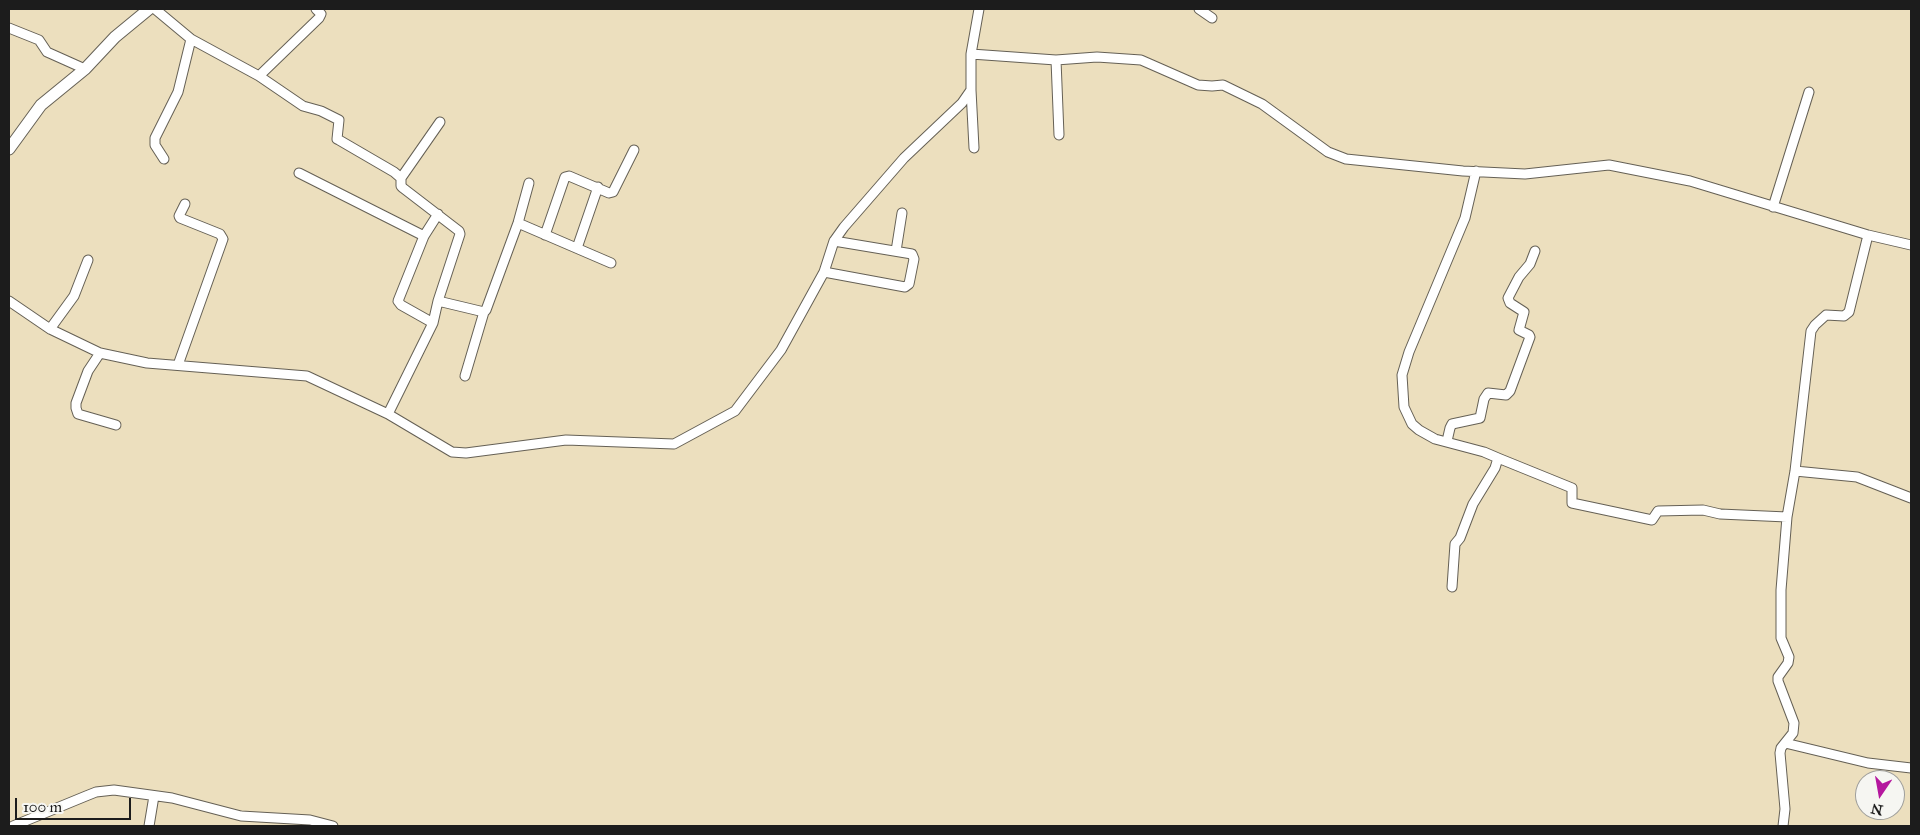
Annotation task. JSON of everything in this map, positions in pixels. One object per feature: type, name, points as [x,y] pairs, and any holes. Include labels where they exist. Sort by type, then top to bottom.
[{"type":"street","points":[[9,149],[41,105],[85,69],[115,37],[149,9]]},
{"type":"street","points":[[155,9],[191,39],[259,76],[303,106],[321,111],[339,120],[337,139],[401,178]]},
{"type":"street","points":[[259,76],[319,18],[320,12],[316,9]]},
{"type":"street","points":[[974,148],[971,54],[979,9]]},
{"type":"street","points":[[1198,9],[1212,18]]},
{"type":"street","points":[[9,28],[39,40],[47,52],[85,69]]},
{"type":"street","points":[[164,159],[155,146],[155,138],[178,92],[191,39]]},
{"type":"street","points":[[971,54],[1056,60],[1097,58],[1140,60],[1198,85],[1223,85],[1262,104],[1328,152],[1357,161],[1525,174],[1608,166],[1690,182],[1868,235],[1911,245]]},
{"type":"street","points":[[1056,60],[1060,135]]},
{"type":"street","points":[[9,302],[50,329],[86,348],[100,353],[147,363],[307,376],[388,414],[446,449],[459,453],[566,440],[674,444],[735,412],[781,350],[824,272],[834,240],[904,158],[962,103],[971,90]]},
{"type":"street","points":[[1773,207],[1809,92]]},
{"type":"street","points":[[388,414],[433,323],[438,301],[460,234],[460,231],[401,186],[401,178],[440,122]]},
{"type":"street","points":[[545,234],[565,177],[569,176],[609,192],[616,190],[634,150]]},
{"type":"street","points":[[1476,171],[1465,218],[1409,352],[1402,375],[1404,407],[1412,424],[1435,439],[1498,458],[1572,488],[1572,503],[1652,520],[1658,511],[1703,510],[1720,514],[1787,517]]},
{"type":"street","points":[[299,173],[424,236]]},
{"type":"street","points":[[466,376],[484,312],[518,223],[529,182]]},
{"type":"street","points":[[577,248],[598,187]]},
{"type":"street","points":[[178,365],[223,238],[220,234],[180,218],[179,216],[185,204]]},
{"type":"street","points":[[896,251],[902,213]]},
{"type":"street","points":[[433,323],[398,301],[424,236],[438,214]]},
{"type":"street","points":[[518,223],[611,263]]},
{"type":"street","points":[[1784,826],[1785,809],[1780,753],[1794,728],[1778,677],[1788,663],[1789,657],[1781,638],[1781,590],[1787,517],[1795,471],[1811,331],[1826,315],[1844,316],[1849,312],[1868,235]]},
{"type":"street","points":[[824,272],[905,287],[909,284],[914,259],[912,254],[834,240]]},
{"type":"street","points":[[1447,442],[1452,424],[1480,418],[1484,398],[1488,393],[1506,395],[1510,391],[1530,337],[1519,330],[1524,312],[1510,302],[1508,298],[1530,264],[1535,251]]},
{"type":"street","points":[[50,329],[74,296],[88,260]]},
{"type":"street","points":[[438,301],[484,312]]},
{"type":"street","points":[[100,353],[88,371],[76,402],[76,408],[78,414],[116,425]]},
{"type":"street","points":[[1452,587],[1455,544],[1460,538],[1473,504],[1495,468],[1498,458]]},
{"type":"street","points":[[1795,471],[1857,477],[1911,498]]},
{"type":"street","points":[[1785,743],[1868,763],[1911,768]]},
{"type":"street","points":[[13,826],[96,792],[114,790],[172,798],[241,816],[310,820],[333,826]]},
{"type":"street","points":[[149,826],[154,796]]}]
